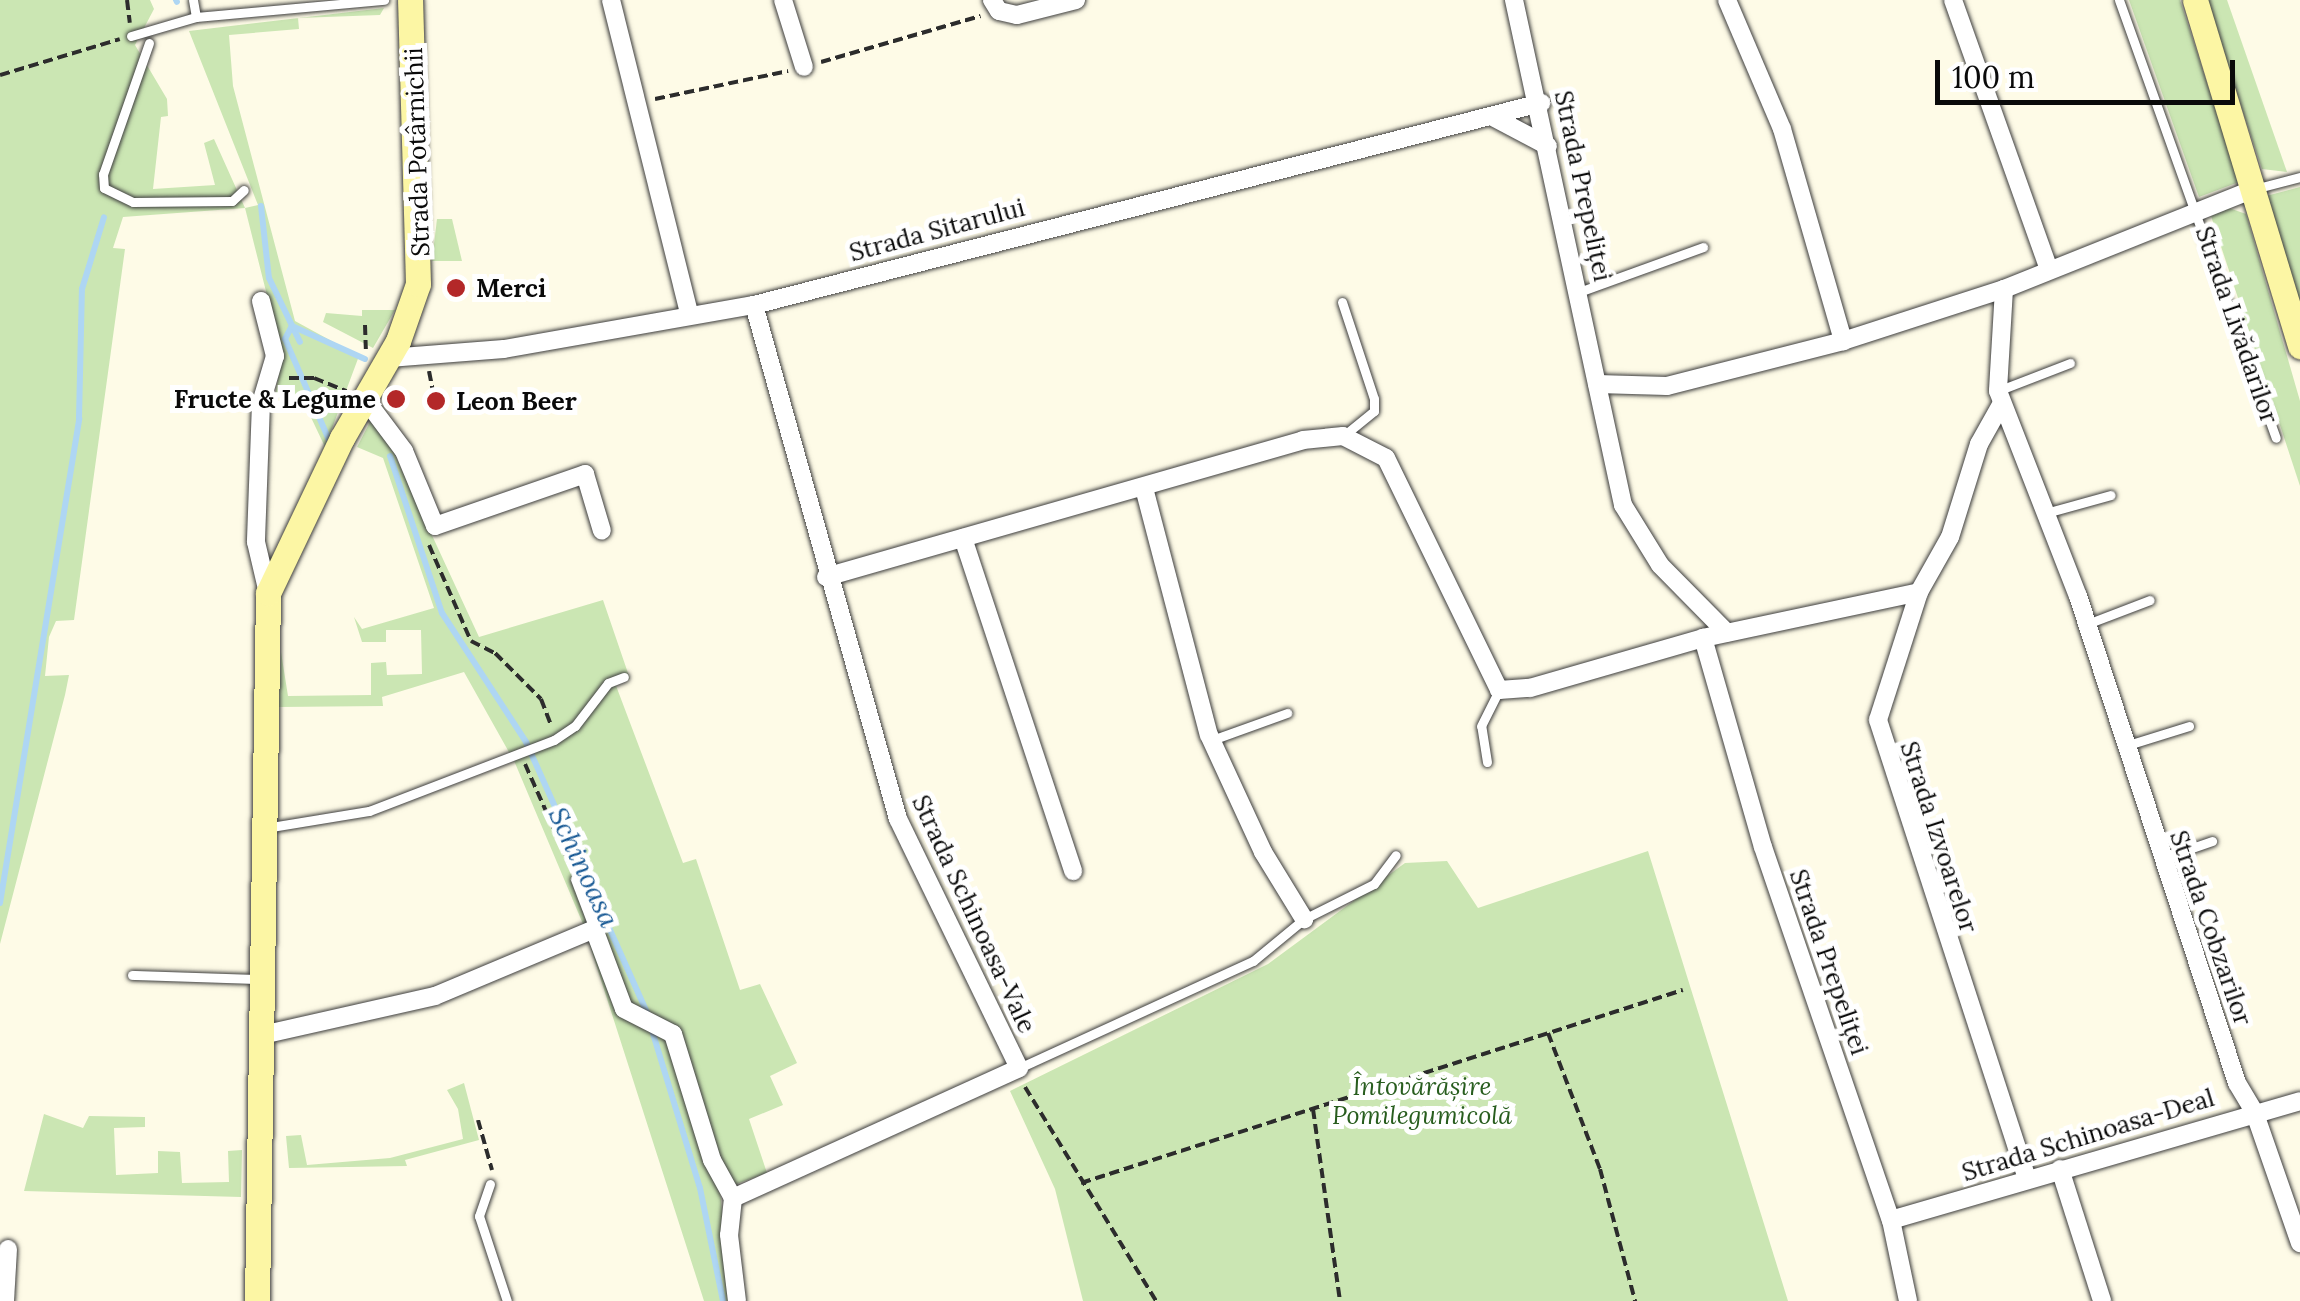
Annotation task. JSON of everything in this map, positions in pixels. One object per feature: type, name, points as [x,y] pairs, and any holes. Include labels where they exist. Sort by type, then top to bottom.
[{"type":"street","name":"Strada Potârnichii","points":[[268,592],[365,399],[378,353],[410,314],[422,266],[410,0]]},
{"type":"street","points":[[611,0],[690,314]]},
{"type":"street","points":[[783,0],[804,68]]},
{"type":"street","points":[[996,6],[1028,13],[1076,0]]},
{"type":"street","name":"Strada Prepeliței","points":[[1514,0],[1541,104],[1624,505],[1660,566],[1727,632]]},
{"type":"street","points":[[1727,0],[1782,130],[1843,342]]},
{"type":"street","points":[[1597,384],[1666,386],[1843,342],[2004,289],[2049,268],[1952,0]]},
{"type":"street","points":[[2195,0],[2300,346]]},
{"type":"street","name":"Strada Sitarului","points":[[378,353],[427,356],[504,349],[754,305],[1267,170],[1541,104]]},
{"type":"street","points":[[1493,117],[1548,146]]},
{"type":"street","name":"Strada Livădarilor","points":[[2049,268],[2252,190]]},
{"type":"street","name":"Strada Cobzarilor","points":[[2004,289],[2000,397],[2087,624],[2160,859],[2237,1083],[2254,1111],[2300,1244]]},
{"type":"street","points":[[257,1301],[268,592],[256,542],[261,403],[274,356],[262,301]]},
{"type":"street","name":"Strada Schinoasa-Vale","points":[[733,1198],[1018,1068],[898,819],[826,577],[754,305]]},
{"type":"street","name":"Strada Izvoarelor","points":[[2000,397],[1979,444],[1950,537],[1919,592],[1882,702],[1880,736],[2028,1179]]},
{"type":"street","points":[[365,399],[404,451],[435,526],[585,474],[602,531]]},
{"type":"street","points":[[826,577],[1303,440],[1343,436],[1386,458],[1498,690],[1530,688],[1727,632],[1919,592]]},
{"type":"street","points":[[1144,488],[1212,740],[1263,852],[1304,919]]},
{"type":"street","points":[[962,538],[1073,870]]},
{"type":"street","name":"Strada Prepeliței","points":[[1703,638],[1762,847],[1891,1220],[1908,1301]]},
{"type":"street","points":[[262,1034],[435,996],[594,929],[624,1009],[673,1034],[712,1160],[733,1198],[729,1235],[737,1301]]},
{"type":"street","name":"Strada Schinoasa-Deal","points":[[1891,1220],[2254,1111],[2300,1101]]},
{"type":"street","points":[[2060,1169],[2102,1301]]},
{"type":"street","points":[[3,1295],[8,1249]]},
{"type":"lane","points":[[193,0],[196,17]]},
{"type":"lane","points":[[131,36],[196,17],[384,0]]},
{"type":"lane","name":"Strada Livădarilor","points":[[2119,0],[2276,438]]},
{"type":"lane","points":[[148,42],[103,174],[104,188],[133,202],[232,201],[244,190]]},
{"type":"lane","points":[[2252,190],[2300,178]]},
{"type":"lane","points":[[1579,292],[1703,248]]},
{"type":"lane","points":[[1342,302],[1374,398],[1374,411],[1343,436]]},
{"type":"lane","points":[[2000,397],[2070,363]]},
{"type":"lane","points":[[2046,513],[2111,495]]},
{"type":"lane","points":[[2087,624],[2150,600]]},
{"type":"lane","points":[[262,828],[368,811],[540,745],[566,734],[608,683],[624,677]]},
{"type":"lane","points":[[1487,762],[1482,726],[1498,690]]},
{"type":"lane","points":[[1212,740],[1287,712]]},
{"type":"lane","points":[[2125,746],[2189,726]]},
{"type":"lane","points":[[2160,859],[2212,841]]},
{"type":"lane","points":[[1018,1068],[1253,961],[1304,919],[1374,884],[1396,854]]},
{"type":"lane","points":[[575,879],[594,929]]},
{"type":"lane","points":[[132,976],[262,979]]},
{"type":"lane","points":[[490,1184],[479,1216],[506,1301]]},
{"type":"path","points":[[0,75],[131,36],[128,0]]},
{"type":"path","points":[[638,103],[804,68],[996,6]]},
{"type":"path","points":[[365,326],[378,353]]},
{"type":"path","points":[[427,356],[434,397]]},
{"type":"path","points":[[292,378],[314,378],[365,399]]},
{"type":"path","points":[[435,526],[428,541],[449,601],[471,641],[495,653],[541,699],[550,725],[540,745]]},
{"type":"path","points":[[520,752],[575,879]]},
{"type":"path","points":[[1081,1183],[1683,990]]},
{"type":"path","points":[[1548,1033],[1600,1169],[1635,1301]]},
{"type":"path","points":[[1018,1068],[1028,1096],[1156,1301]]},
{"type":"path","points":[[1313,1109],[1340,1301]]},
{"type":"path","points":[[478,1120],[490,1184]]},
{"type":"green space","points":[[0,0],[150,0],[154,9],[135,45],[167,99],[168,116],[161,117],[153,189],[215,185],[204,143],[214,139],[245,208],[123,217],[113,248],[125,249],[74,620],[56,621],[49,637],[45,676],[69,675],[0,944]]},
{"type":"green space","points":[[2129,0],[2180,0],[2239,182],[2199,197]]},
{"type":"green space","points":[[2206,0],[2227,0],[2287,172],[2262,169]]},
{"type":"green space","points":[[384,8],[380,15],[300,18]]},
{"type":"green space","points":[[298,18],[299,29],[229,35],[233,86],[295,321],[359,356],[325,447],[307,409],[275,396],[281,362],[245,208],[258,205],[189,31]]},
{"type":"green space","points":[[2300,187],[2300,313],[2266,196]]},
{"type":"green space","points":[[2229,208],[2246,214],[2300,401],[2300,486],[2211,216]]},
{"type":"green space","points":[[437,219],[452,219],[462,261],[432,261]]},
{"type":"green space","points":[[362,310],[395,310],[373,348],[323,322],[326,313],[362,316]]},
{"type":"green space","points":[[371,420],[394,453],[479,637],[603,600],[630,679],[615,683],[683,863],[696,859],[740,990],[760,984],[797,1063],[770,1076],[783,1105],[749,1119],[767,1173],[720,1190],[731,1301],[704,1301],[583,924],[515,763],[464,672],[382,697],[383,706],[279,707],[281,652],[288,696],[371,695],[371,663],[386,662],[387,675],[422,674],[421,630],[386,630],[386,642],[362,642],[354,617],[362,629],[434,608],[383,458],[357,447]]},
{"type":"green space","name":"Întovărășire Pomilegumicolă","points":[[1648,851],[1788,1301],[1083,1301],[1055,1189],[1010,1091],[1268,964],[1405,863],[1447,861],[1478,908]]},
{"type":"green space","points":[[464,1083],[479,1140],[405,1160],[407,1166],[289,1168],[286,1136],[301,1135],[307,1165],[390,1158],[463,1139],[458,1109],[447,1090]]},
{"type":"green space","points":[[44,1114],[83,1128],[89,1116],[145,1117],[145,1127],[114,1128],[116,1175],[158,1173],[158,1151],[180,1152],[182,1183],[229,1182],[228,1151],[242,1150],[241,1197],[24,1191]]},
{"type":"waterway","name":"Schinoasa","points":[[261,206],[269,278],[300,342]]},
{"type":"waterway","points":[[0,903],[79,418],[82,289],[104,217]]},
{"type":"waterway","points":[[329,440],[285,339],[292,326],[365,359]]},
{"type":"waterway","name":"Schinoasa","points":[[390,456],[442,613],[526,742],[648,1015]]},
{"type":"waterway","name":"Schinoasa","points":[[651,1027],[700,1188],[723,1301]]},
{"type":"place","name":"Merci","points":[[456,288]]},
{"type":"place","name":"Fructe & Legume","points":[[396,399]]},
{"type":"place","name":"Leon Beer","points":[[436,401]]}]
